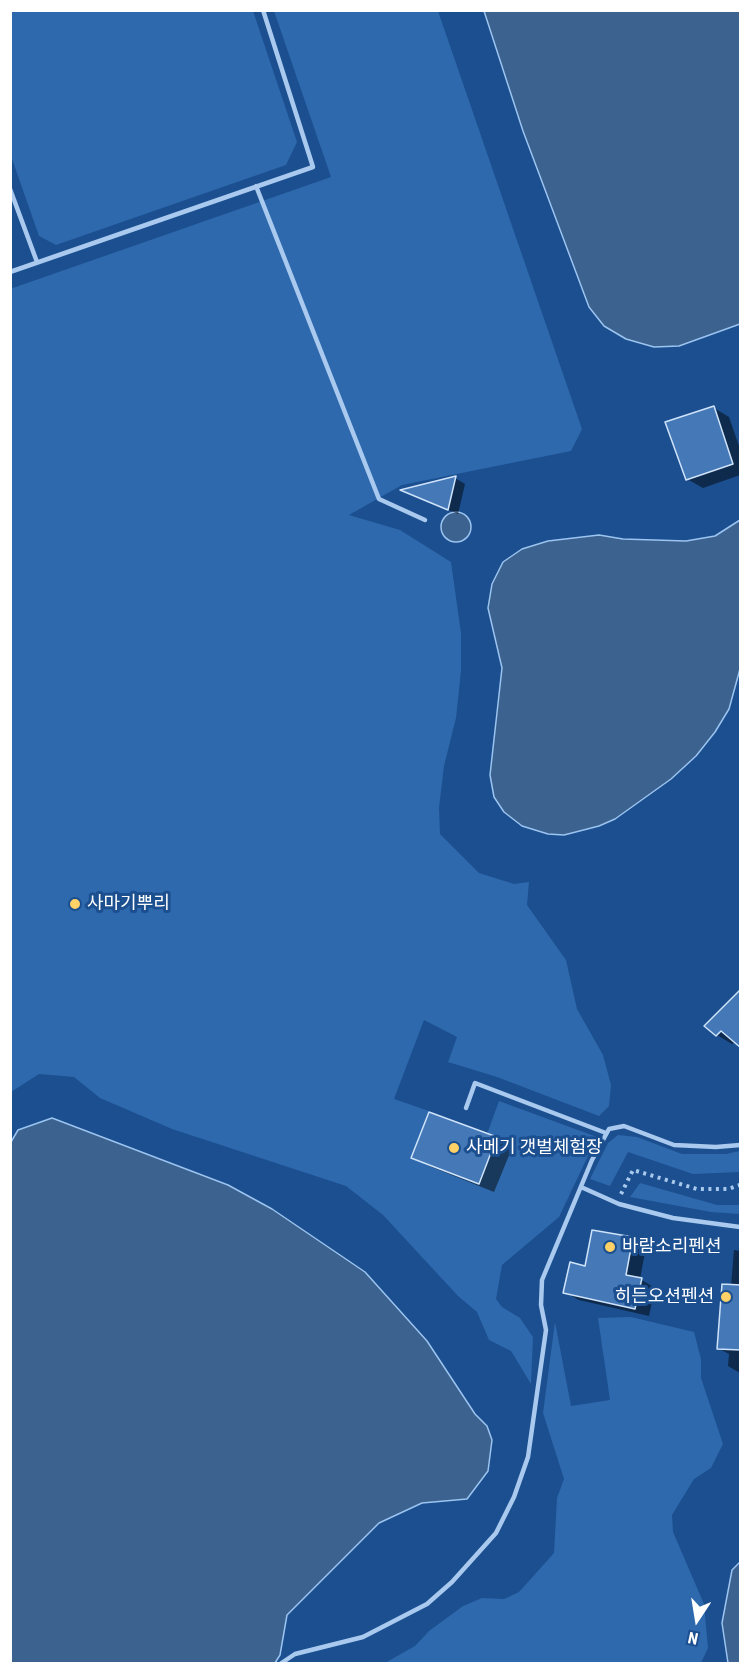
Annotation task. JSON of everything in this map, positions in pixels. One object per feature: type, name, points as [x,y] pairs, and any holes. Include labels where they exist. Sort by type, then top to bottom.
[{"type":"lane","points":[[10,272],[313,167],[263,10]]},
{"type":"lane","points":[[256,186],[379,499],[425,520]]},
{"type":"lane","points":[[10,189],[37,262]]},
{"type":"lane","points":[[466,1108],[475,1083],[606,1133]]},
{"type":"lane","points":[[280,1664],[295,1654],[363,1637],[427,1604],[452,1582],[496,1533],[514,1497],[528,1457],[546,1329],[542,1305],[542,1280],[581,1187],[609,1129],[624,1126],[674,1145],[716,1147],[741,1144]]},
{"type":"lane","points":[[581,1187],[617,1203],[673,1218],[741,1227]]},
{"type":"path","points":[[617,1203],[633,1170],[697,1189],[728,1189],[741,1185]]},
{"type":"shaded area","points":[[10,11],[253,11],[297,142],[286,165],[56,245],[39,236],[11,156]]},
{"type":"shaded area","points":[[274,11],[438,11],[582,429],[571,451],[402,485],[349,515],[400,530],[451,562],[461,633],[461,671],[456,718],[444,766],[439,808],[440,834],[479,873],[514,884],[529,882],[527,905],[566,960],[577,1009],[603,1055],[611,1085],[609,1106],[599,1116],[497,1077],[448,1062],[457,1037],[424,1020],[394,1099],[429,1111],[412,1158],[487,1134],[499,1101],[597,1137],[559,1217],[502,1265],[496,1299],[502,1307],[520,1318],[533,1337],[531,1384],[511,1351],[489,1340],[477,1312],[458,1296],[383,1215],[346,1186],[172,1129],[100,1098],[74,1077],[39,1074],[11,1092],[10,289],[331,177]]},
{"type":"shaded area","points":[[484,11],[740,11],[740,324],[679,346],[654,347],[626,339],[604,326],[589,307],[523,131]]},
{"type":"shaded area","points":[[456,512],[462,513],[470,521],[470,533],[462,541],[456,542],[450,541],[442,533],[441,527],[442,521],[450,513]]},
{"type":"shaded area","points":[[740,520],[740,669],[729,709],[715,732],[696,756],[671,779],[615,819],[599,826],[564,835],[548,834],[522,826],[504,812],[494,797],[490,775],[502,668],[488,608],[492,584],[503,562],[522,549],[548,541],[599,535],[623,539],[686,541],[715,536]]},
{"type":"shaded area","points":[[52,1118],[228,1185],[272,1209],[365,1272],[427,1341],[475,1414],[487,1426],[492,1440],[488,1471],[467,1499],[422,1503],[379,1523],[287,1615],[280,1655],[275,1663],[11,1663],[11,1142],[18,1130]]},
{"type":"shaded area","points":[[618,1135],[637,1137],[682,1154],[726,1154],[740,1151],[740,1172],[693,1174],[628,1152],[610,1186],[590,1179],[608,1143]]},
{"type":"shaded area","points":[[640,1183],[717,1205],[740,1205],[740,1214],[711,1212],[630,1197]]},
{"type":"shaded area","points":[[631,1317],[694,1332],[701,1359],[701,1378],[723,1444],[711,1468],[694,1479],[672,1515],[673,1532],[704,1604],[708,1648],[701,1663],[385,1663],[415,1646],[429,1631],[463,1606],[482,1598],[504,1599],[519,1592],[554,1553],[557,1498],[564,1479],[543,1413],[555,1322],[571,1406],[610,1400],[598,1318]]},
{"type":"shaded area","points":[[740,1562],[740,1663],[728,1663],[722,1623],[732,1570]]},
{"type":"building","points":[[714,406],[733,464],[686,480],[665,422]]},
{"type":"building","points":[[456,476],[448,510],[400,490]]},
{"type":"building","points":[[741,989],[741,1048],[721,1031],[716,1036],[704,1026]]},
{"type":"building","name":"사메기 갯벌체험장","points":[[429,1112],[497,1137],[479,1184],[411,1158]]},
{"type":"building","points":[[592,1230],[633,1237],[626,1275],[642,1278],[635,1309],[563,1293],[570,1262],[585,1266]]},
{"type":"building","points":[[722,1284],[741,1285],[741,1350],[717,1349]]},
{"type":"place","name":"사마기뿌리","points":[[75,904]]},
{"type":"place","name":"사메기 갯벌체험장","points":[[454,1148]]},
{"type":"place","name":"바람소리펜션","points":[[610,1247]]},
{"type":"place","name":"히든오션펜션","points":[[726,1297]]}]
